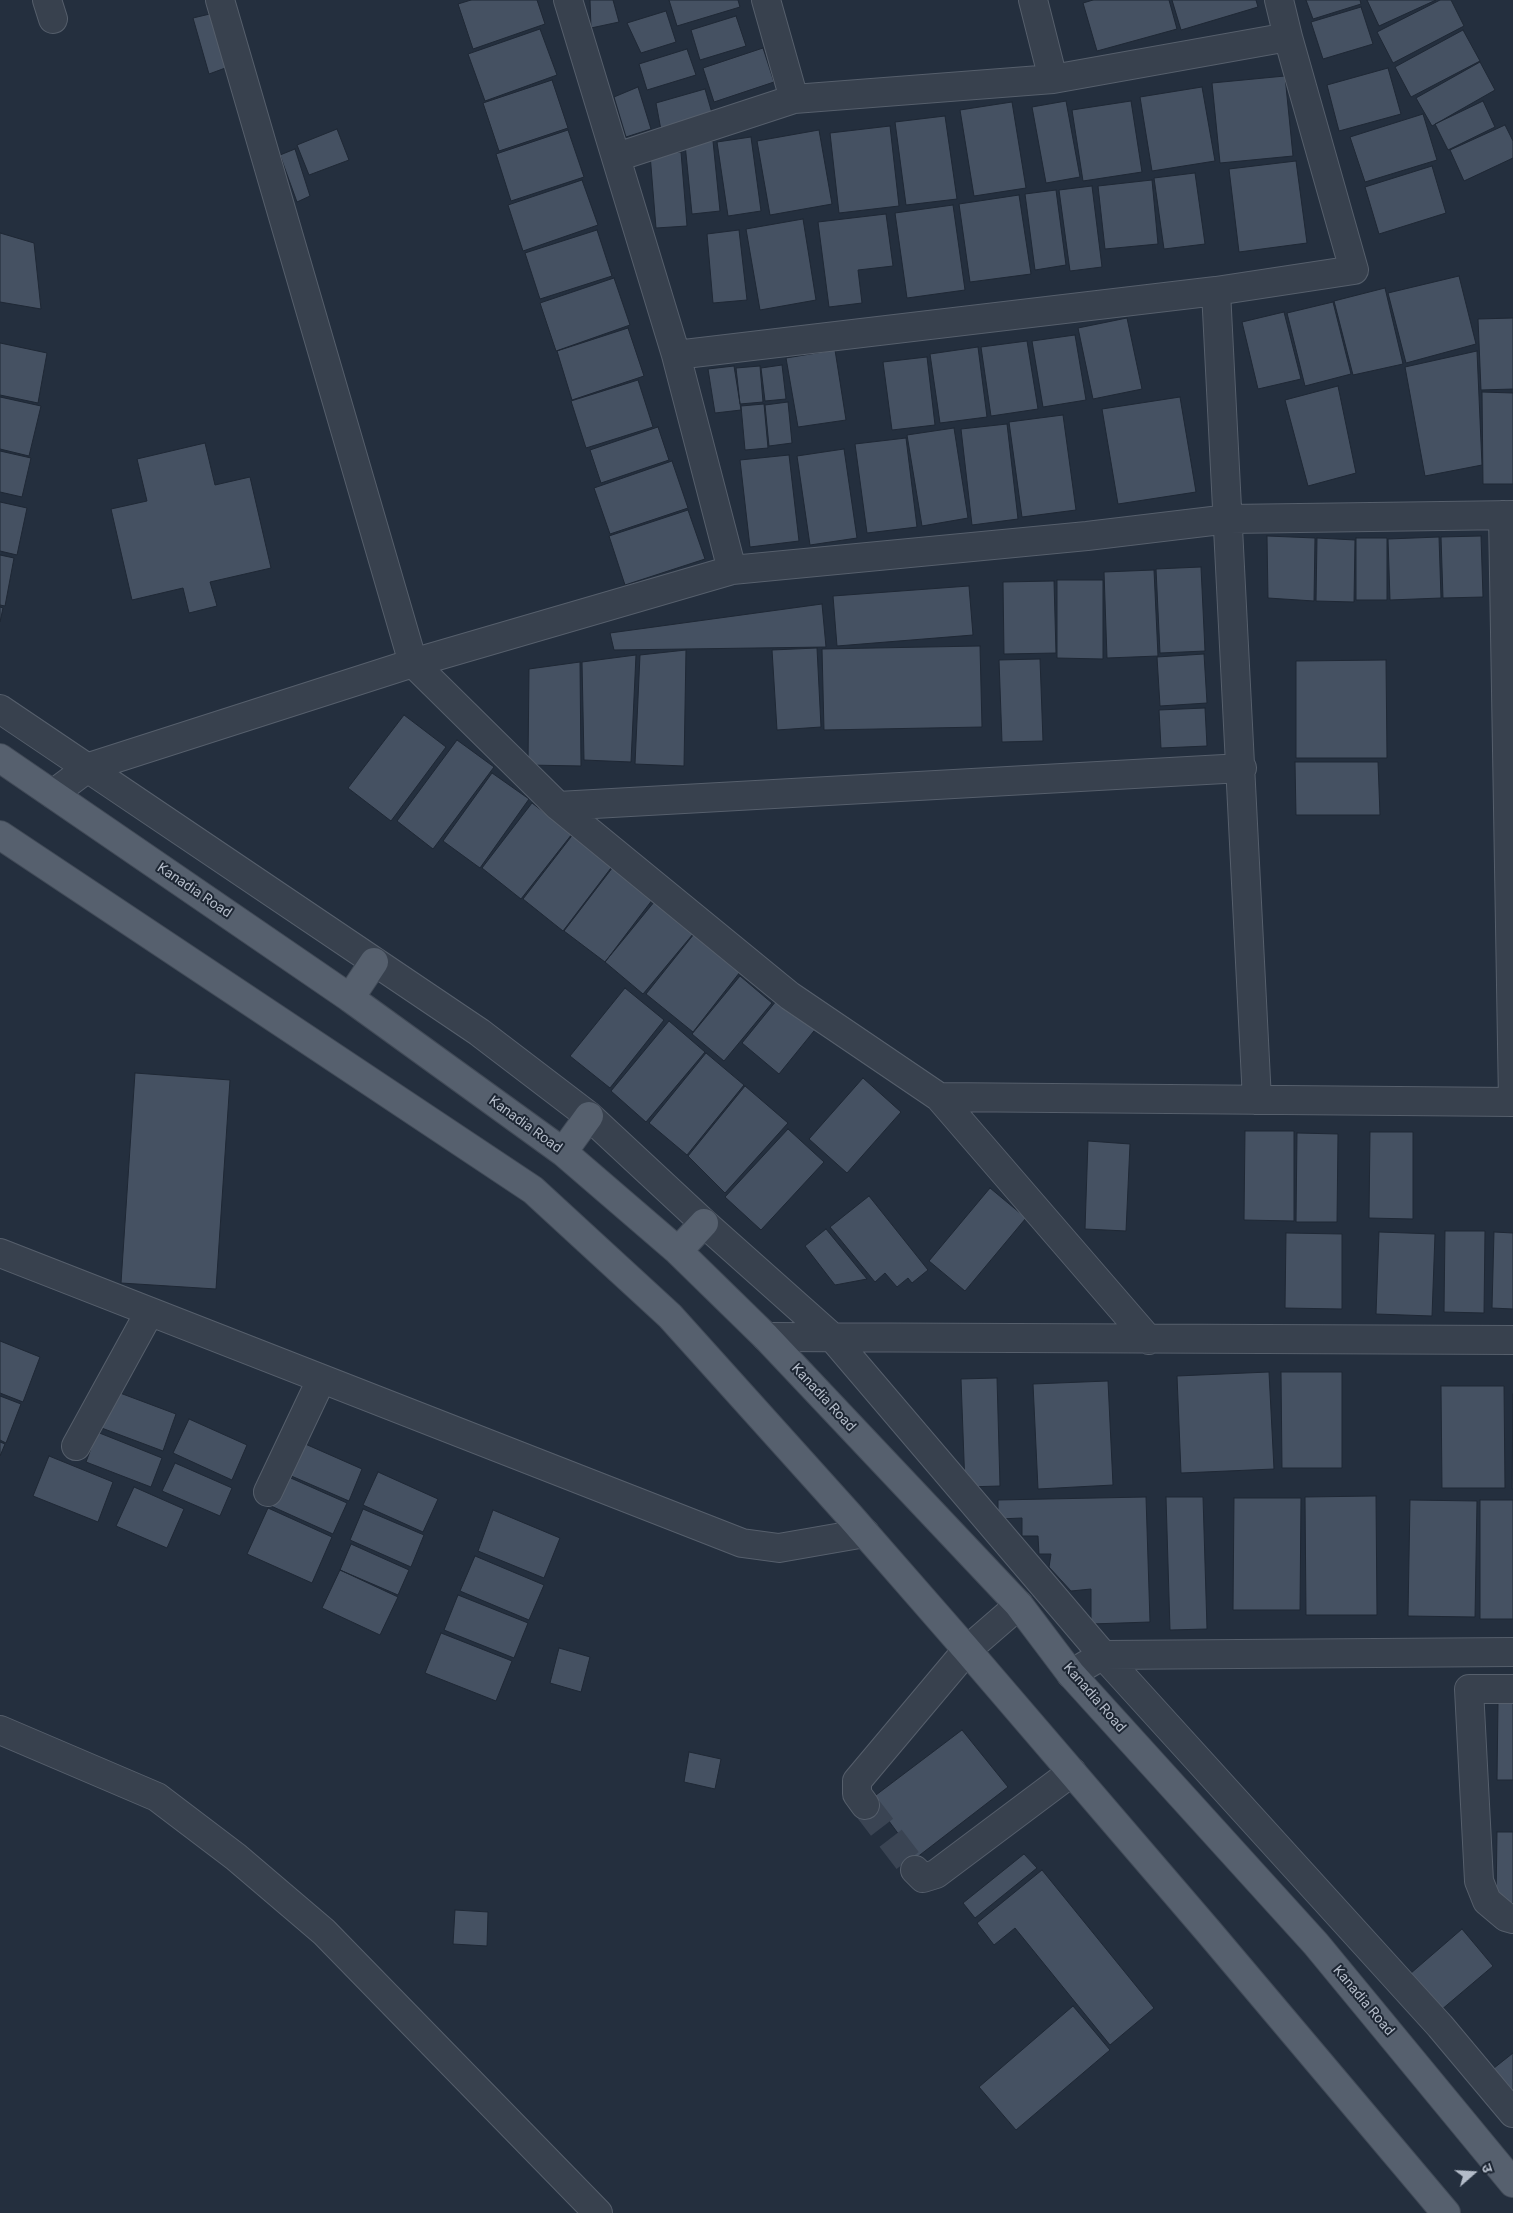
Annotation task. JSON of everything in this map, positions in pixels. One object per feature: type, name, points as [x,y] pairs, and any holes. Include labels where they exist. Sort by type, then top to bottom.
[{"type":"main road","name":"Kanadia Road","points":[[0,758],[350,998],[563,1152],[678,1251],[766,1337],[1019,1605],[1071,1674],[1316,1944],[1513,2183]]},
{"type":"main road","points":[[0,835],[533,1190],[670,1316],[865,1533],[967,1650],[1216,1939],[1446,2213]]},
{"type":"main road","points":[[350,998],[374,962]]},
{"type":"main road","points":[[563,1152],[589,1116]]},
{"type":"main road","points":[[678,1251],[704,1223]]},
{"type":"street","points":[[220,0],[413,663],[558,806],[790,996],[939,1097],[1149,1340]]},
{"type":"street","points":[[568,0],[676,355],[732,570]]},
{"type":"street","points":[[766,0],[794,99]]},
{"type":"street","points":[[1033,0],[1053,79]]},
{"type":"street","points":[[676,355],[1216,291],[1354,270],[1279,0]]},
{"type":"street","points":[[617,157],[794,99],[1053,79],[1288,37]]},
{"type":"street","points":[[1216,291],[1242,768],[1257,1100]]},
{"type":"street","points":[[53,794],[89,767],[413,663],[732,570],[1087,536],[1229,519],[1508,515],[1513,1102],[939,1097]]},
{"type":"street","points":[[0,709],[89,767],[479,1032],[589,1116],[704,1223],[832,1337],[1103,1655],[1440,2026],[1513,2113]]},
{"type":"street","points":[[558,806],[1242,768]]},
{"type":"street","points":[[0,1253],[742,1543],[779,1548],[865,1533]]},
{"type":"street","points":[[76,1446],[150,1313]]},
{"type":"street","points":[[766,1337],[1513,1340]]},
{"type":"street","points":[[268,1492],[321,1380]]},
{"type":"street","points":[[865,1805],[857,1794],[857,1781],[967,1650],[1019,1605]]},
{"type":"street","points":[[1071,1674],[1103,1655],[1513,1652]]},
{"type":"street","points":[[1513,1689],[1469,1689],[1479,1881],[1487,1900],[1506,1917],[1513,1919]]},
{"type":"street","points":[[0,1730],[157,1797],[236,1857],[324,1932],[598,2213]]},
{"type":"street","points":[[915,1870],[923,1878],[936,1874],[1072,1772]]},
{"type":"building","points":[[471,0],[537,0],[545,24],[473,49],[458,4]]},
{"type":"building","points":[[590,0],[613,0],[619,22],[591,28]]},
{"type":"building","points":[[669,0],[738,0],[740,7],[677,26]]},
{"type":"building","points":[[1093,0],[1169,0],[1177,29],[1097,51],[1083,3]]},
{"type":"building","points":[[1172,0],[1256,0],[1258,7],[1181,30]]},
{"type":"building","points":[[1306,0],[1360,0],[1361,4],[1313,19]]},
{"type":"building","points":[[1367,0],[1436,0],[1379,26]]},
{"type":"building","points":[[1440,0],[1451,0],[1464,26],[1393,63],[1377,32]]},
{"type":"building","points":[[1361,7],[1373,44],[1323,59],[1311,22]]},
{"type":"building","points":[[666,11],[676,42],[641,53],[627,23]]},
{"type":"building","points":[[214,13],[228,67],[209,74],[193,18]]},
{"type":"building","points":[[736,16],[746,46],[700,60],[691,30]]},
{"type":"building","points":[[540,29],[557,75],[485,101],[468,54]]},
{"type":"building","points":[[1463,30],[1480,61],[1411,97],[1395,67]]},
{"type":"building","points":[[763,48],[774,82],[714,102],[703,68]]},
{"type":"building","points":[[687,49],[696,75],[647,90],[639,64]]},
{"type":"building","points":[[1480,62],[1495,90],[1432,126],[1416,98]]},
{"type":"building","points":[[1388,68],[1401,114],[1339,131],[1327,85]]},
{"type":"building","points":[[1285,76],[1293,156],[1220,163],[1212,83]]},
{"type":"building","points":[[552,80],[568,128],[499,151],[483,103]]},
{"type":"building","points":[[638,87],[651,129],[626,137],[614,97]]},
{"type":"building","points":[[1202,87],[1215,161],[1152,171],[1140,97]]},
{"type":"building","points":[[705,89],[712,113],[661,130],[656,103]]},
{"type":"building","points":[[1066,101],[1080,177],[1046,183],[1032,107]]},
{"type":"building","points":[[1131,101],[1142,172],[1083,181],[1072,110]]},
{"type":"building","points":[[1483,101],[1495,127],[1448,150],[1435,124]]},
{"type":"building","points":[[1012,102],[1026,188],[974,196],[960,110]]},
{"type":"building","points":[[1423,114],[1437,160],[1365,182],[1350,137]]},
{"type":"building","points":[[945,116],[957,199],[906,205],[895,122]]},
{"type":"building","points":[[1505,125],[1513,141],[1513,158],[1464,181],[1450,150]]},
{"type":"building","points":[[890,126],[899,206],[839,213],[830,133]]},
{"type":"building","points":[[337,129],[349,160],[309,175],[297,145]]},
{"type":"building","points":[[568,130],[584,177],[511,201],[496,154]]},
{"type":"building","points":[[819,130],[832,204],[770,215],[757,141]]},
{"type":"building","points":[[751,137],[761,211],[728,216],[717,142]]},
{"type":"building","points":[[713,141],[720,211],[692,214],[685,144]]},
{"type":"building","points":[[295,149],[310,196],[297,202],[280,155]]},
{"type":"building","points":[[681,152],[687,226],[656,228],[650,154]]},
{"type":"building","points":[[1296,161],[1307,243],[1239,252],[1229,169]]},
{"type":"building","points":[[1432,166],[1446,213],[1379,234],[1365,187]]},
{"type":"building","points":[[1195,173],[1205,244],[1164,249],[1154,178]]},
{"type":"building","points":[[582,180],[598,225],[523,251],[508,205]]},
{"type":"building","points":[[1152,180],[1158,244],[1105,249],[1098,186]]},
{"type":"building","points":[[1092,186],[1102,267],[1070,271],[1059,190]]},
{"type":"building","points":[[1056,190],[1066,265],[1035,270],[1025,194]]},
{"type":"building","points":[[1019,195],[1031,274],[970,282],[959,204]]},
{"type":"building","points":[[953,205],[965,290],[907,298],[895,213]]},
{"type":"building","points":[[886,214],[893,266],[858,270],[862,303],[829,307],[818,222]]},
{"type":"building","points":[[803,219],[816,300],[760,310],[746,229]]},
{"type":"building","points":[[597,230],[612,276],[540,299],[525,253]]},
{"type":"building","points":[[739,230],[747,300],[713,303],[707,234]]},
{"type":"building","points":[[0,233],[34,243],[41,309],[0,302]]},
{"type":"building","points":[[1459,276],[1476,344],[1406,363],[1388,293]]},
{"type":"building","points":[[614,278],[630,325],[556,351],[540,303]]},
{"type":"building","points":[[1385,288],[1403,364],[1353,375],[1334,301]]},
{"type":"building","points":[[1333,302],[1351,374],[1305,386],[1287,313]]},
{"type":"building","points":[[1284,312],[1301,379],[1258,389],[1242,322]]},
{"type":"building","points":[[1127,318],[1142,389],[1093,399],[1078,328]]},
{"type":"building","points":[[1513,318],[1513,389],[1481,390],[1478,319]]},
{"type":"building","points":[[628,328],[644,376],[572,400],[557,351]]},
{"type":"building","points":[[1075,335],[1086,400],[1043,407],[1032,341]]},
{"type":"building","points":[[1027,341],[1038,409],[991,416],[981,347]]},
{"type":"building","points":[[0,343],[47,353],[38,403],[0,395]]},
{"type":"building","points":[[978,347],[987,417],[940,423],[930,354]]},
{"type":"building","points":[[835,350],[846,420],[798,427],[786,358]]},
{"type":"building","points":[[1477,351],[1482,465],[1425,476],[1405,367]]},
{"type":"building","points":[[927,357],[935,425],[892,430],[883,362]]},
{"type":"building","points":[[782,365],[786,399],[765,401],[761,368]]},
{"type":"building","points":[[734,366],[741,410],[715,413],[708,369]]},
{"type":"building","points":[[760,366],[763,402],[740,404],[736,368]]},
{"type":"building","points":[[638,380],[653,427],[586,448],[571,401]]},
{"type":"building","points":[[1338,386],[1356,473],[1308,486],[1285,400]]},
{"type":"building","points":[[1482,392],[1513,393],[1513,484],[1483,484]]},
{"type":"building","points":[[0,397],[41,406],[29,456],[0,449]]},
{"type":"building","points":[[1180,397],[1196,492],[1118,504],[1102,409]]},
{"type":"building","points":[[788,402],[792,443],[769,446],[765,405]]},
{"type":"building","points":[[764,404],[768,448],[745,450],[741,406]]},
{"type":"building","points":[[1063,415],[1076,510],[1022,517],[1009,422]]},
{"type":"building","points":[[1007,424],[1018,519],[972,525],[961,429]]},
{"type":"building","points":[[658,427],[669,460],[601,483],[590,450]]},
{"type":"building","points":[[954,428],[968,518],[922,526],[907,435]]},
{"type":"building","points":[[906,438],[917,527],[867,533],[855,444]]},
{"type":"building","points":[[205,443],[215,485],[250,477],[271,568],[210,582],[217,606],[189,613],[183,588],[132,600],[111,509],[147,501],[137,459]]},
{"type":"building","points":[[844,449],[857,538],[810,545],[797,456]]},
{"type":"building","points":[[0,451],[31,458],[22,497],[0,492]]},
{"type":"building","points":[[789,455],[799,541],[750,547],[740,460]]},
{"type":"building","points":[[672,461],[688,508],[610,534],[594,488]]},
{"type":"building","points":[[0,502],[27,508],[17,555],[0,551]]},
{"type":"building","points":[[688,510],[705,559],[625,585],[609,536]]},
{"type":"building","points":[[1267,536],[1315,538],[1314,601],[1268,598]]},
{"type":"building","points":[[1481,536],[1483,597],[1443,598],[1441,537]]},
{"type":"building","points":[[1439,537],[1441,598],[1390,600],[1388,539]]},
{"type":"building","points":[[1317,538],[1355,540],[1354,602],[1316,601]]},
{"type":"building","points":[[1356,538],[1387,538],[1387,600],[1356,600]]},
{"type":"building","points":[[0,555],[14,558],[5,606],[0,605]]},
{"type":"building","points":[[1201,567],[1205,651],[1160,653],[1156,569]]},
{"type":"building","points":[[1154,570],[1158,656],[1107,658],[1104,572]]},
{"type":"building","points":[[1057,580],[1103,580],[1103,659],[1057,658]]},
{"type":"building","points":[[1054,581],[1056,653],[1004,654],[1003,582]]},
{"type":"building","points":[[969,586],[973,635],[837,646],[833,596]]},
{"type":"building","points":[[822,604],[826,647],[614,650],[610,633]]},
{"type":"building","points":[[0,607],[3,608],[0,622]]},
{"type":"building","points":[[980,646],[982,727],[824,730],[822,649]]},
{"type":"building","points":[[817,648],[821,727],[777,730],[772,650]]},
{"type":"building","points":[[686,650],[684,766],[635,764],[640,655]]},
{"type":"building","points":[[1204,654],[1207,703],[1160,706],[1157,657]]},
{"type":"building","points":[[636,655],[631,762],[584,760],[582,662]]},
{"type":"building","points":[[1040,659],[1043,741],[1002,742],[999,660]]},
{"type":"building","points":[[1386,660],[1387,758],[1296,758],[1296,661]]},
{"type":"building","points":[[580,662],[581,766],[528,765],[529,669]]},
{"type":"building","points":[[1205,708],[1207,746],[1161,748],[1159,710]]},
{"type":"building","points":[[404,715],[446,747],[391,821],[348,788]]},
{"type":"building","points":[[457,740],[494,767],[433,849],[397,821]]},
{"type":"building","points":[[1295,762],[1378,762],[1380,815],[1296,815]]},
{"type":"building","points":[[492,773],[529,799],[480,868],[443,841]]},
{"type":"building","points":[[532,803],[572,834],[521,899],[482,868]]},
{"type":"building","points":[[574,833],[614,864],[563,931],[523,899]]},
{"type":"building","points":[[616,863],[656,895],[605,962],[564,931]]},
{"type":"building","points":[[659,896],[698,928],[643,994],[605,962]]},
{"type":"building","points":[[694,934],[740,972],[693,1032],[646,994]]},
{"type":"building","points":[[740,976],[772,1003],[724,1061],[692,1034]]},
{"type":"building","points":[[625,988],[664,1020],[610,1088],[570,1056]]},
{"type":"building","points":[[781,995],[818,1026],[779,1074],[742,1043]]},
{"type":"building","points":[[669,1021],[705,1052],[646,1122],[611,1091]]},
{"type":"building","points":[[706,1053],[744,1085],[687,1155],[649,1123]]},
{"type":"building","points":[[135,1073],[230,1080],[216,1289],[121,1283]]},
{"type":"building","points":[[863,1078],[901,1112],[847,1173],[809,1139]]},
{"type":"building","points":[[745,1086],[788,1123],[725,1193],[688,1156]]},
{"type":"building","points":[[788,1129],[824,1162],[761,1230],[725,1197]]},
{"type":"building","points":[[1245,1131],[1294,1131],[1294,1221],[1244,1220]]},
{"type":"building","points":[[1370,1132],[1413,1132],[1413,1219],[1369,1218]]},
{"type":"building","points":[[1297,1133],[1338,1134],[1337,1222],[1296,1222]]},
{"type":"building","points":[[1088,1141],[1130,1144],[1126,1231],[1085,1229]]},
{"type":"building","points":[[990,1188],[1026,1218],[965,1291],[929,1261]]},
{"type":"building","points":[[869,1196],[928,1270],[912,1283],[908,1278],[897,1287],[885,1273],[875,1282],[830,1227]]},
{"type":"building","points":[[826,1229],[867,1279],[835,1285],[805,1246]]},
{"type":"building","points":[[1445,1231],[1485,1231],[1484,1313],[1444,1312]]},
{"type":"building","points":[[1379,1232],[1435,1234],[1432,1316],[1376,1314]]},
{"type":"building","points":[[1494,1232],[1513,1233],[1513,1309],[1492,1308]]},
{"type":"building","points":[[1286,1233],[1342,1234],[1342,1309],[1285,1308]]},
{"type":"building","points":[[0,1341],[40,1357],[23,1402],[0,1393]]},
{"type":"building","points":[[1269,1372],[1274,1469],[1181,1473],[1177,1376]]},
{"type":"building","points":[[1281,1372],[1342,1372],[1342,1468],[1282,1468]]},
{"type":"building","points":[[997,1378],[1000,1486],[965,1487],[961,1379]]},
{"type":"building","points":[[1108,1381],[1113,1485],[1038,1489],[1033,1384]]},
{"type":"building","points":[[1441,1386],[1504,1386],[1505,1488],[1442,1488]]},
{"type":"building","points":[[112,1390],[176,1414],[163,1451],[99,1427]]},
{"type":"building","points":[[1513,1394],[1513,1489],[1512,1489]]},
{"type":"building","points":[[0,1396],[21,1404],[6,1443],[0,1440]]},
{"type":"building","points":[[189,1419],[247,1445],[232,1480],[173,1453]]},
{"type":"building","points":[[97,1432],[162,1458],[151,1487],[86,1462]]},
{"type":"building","points":[[0,1442],[5,1444],[0,1456]]},
{"type":"building","points":[[303,1443],[362,1469],[349,1501],[289,1475]]},
{"type":"building","points":[[49,1456],[113,1482],[98,1522],[33,1496]]},
{"type":"building","points":[[175,1463],[232,1488],[220,1516],[162,1491]]},
{"type":"building","points":[[378,1472],[438,1499],[423,1532],[363,1505]]},
{"type":"building","points":[[284,1475],[347,1503],[333,1534],[271,1506]]},
{"type":"building","points":[[134,1487],[184,1509],[167,1548],[116,1526]]},
{"type":"building","points":[[1376,1496],[1377,1615],[1306,1615],[1305,1497]]},
{"type":"building","points":[[1146,1497],[1150,1622],[1091,1624],[1091,1589],[1071,1591],[1049,1567],[1051,1554],[1039,1554],[1038,1536],[1022,1536],[1022,1518],[998,1519],[998,1500]]},
{"type":"building","points":[[1166,1497],[1203,1497],[1207,1629],[1170,1630]]},
{"type":"building","points":[[1234,1498],[1301,1498],[1300,1610],[1233,1610]]},
{"type":"building","points":[[1410,1500],[1477,1501],[1475,1617],[1408,1616]]},
{"type":"building","points":[[1480,1500],[1513,1500],[1513,1619],[1480,1619]]},
{"type":"building","points":[[268,1508],[332,1537],[312,1583],[247,1554]]},
{"type":"building","points":[[363,1509],[424,1535],[411,1567],[350,1540]]},
{"type":"building","points":[[493,1510],[560,1538],[544,1578],[478,1551]]},
{"type":"building","points":[[351,1544],[409,1570],[398,1595],[340,1570]]},
{"type":"building","points":[[475,1556],[544,1585],[529,1620],[460,1591]]},
{"type":"building","points":[[340,1570],[398,1597],[380,1635],[322,1608]]},
{"type":"building","points":[[458,1595],[528,1623],[514,1658],[444,1630]]},
{"type":"building","points":[[441,1633],[512,1661],[496,1701],[425,1673]]},
{"type":"building","points":[[559,1648],[590,1657],[581,1692],[550,1683]]},
{"type":"building","points":[[1498,1702],[1513,1702],[1513,1780],[1497,1780]]},
{"type":"building","points":[[962,1730],[1008,1787],[916,1858],[872,1798]]},
{"type":"building","points":[[689,1752],[721,1759],[715,1789],[684,1782]]},
{"type":"building","points":[[1497,1832],[1513,1832],[1513,1903],[1496,1903]]},
{"type":"building","points":[[1024,1854],[1037,1868],[975,1918],[963,1903]]},
{"type":"building","points":[[1042,1870],[1154,2008],[1110,2045],[1015,1928],[994,1945],[977,1923]]},
{"type":"building","points":[[455,1910],[488,1912],[487,1946],[453,1944]]},
{"type":"building","points":[[1462,1929],[1493,1966],[1434,2016],[1403,1980]]},
{"type":"building","points":[[1073,2006],[1110,2050],[1016,2130],[979,2087]]},
{"type":"building","points":[[1513,2053],[1513,2113],[1484,2076]]},
{"type":"tunnel","points":[[865,1805],[915,1870]]}]
